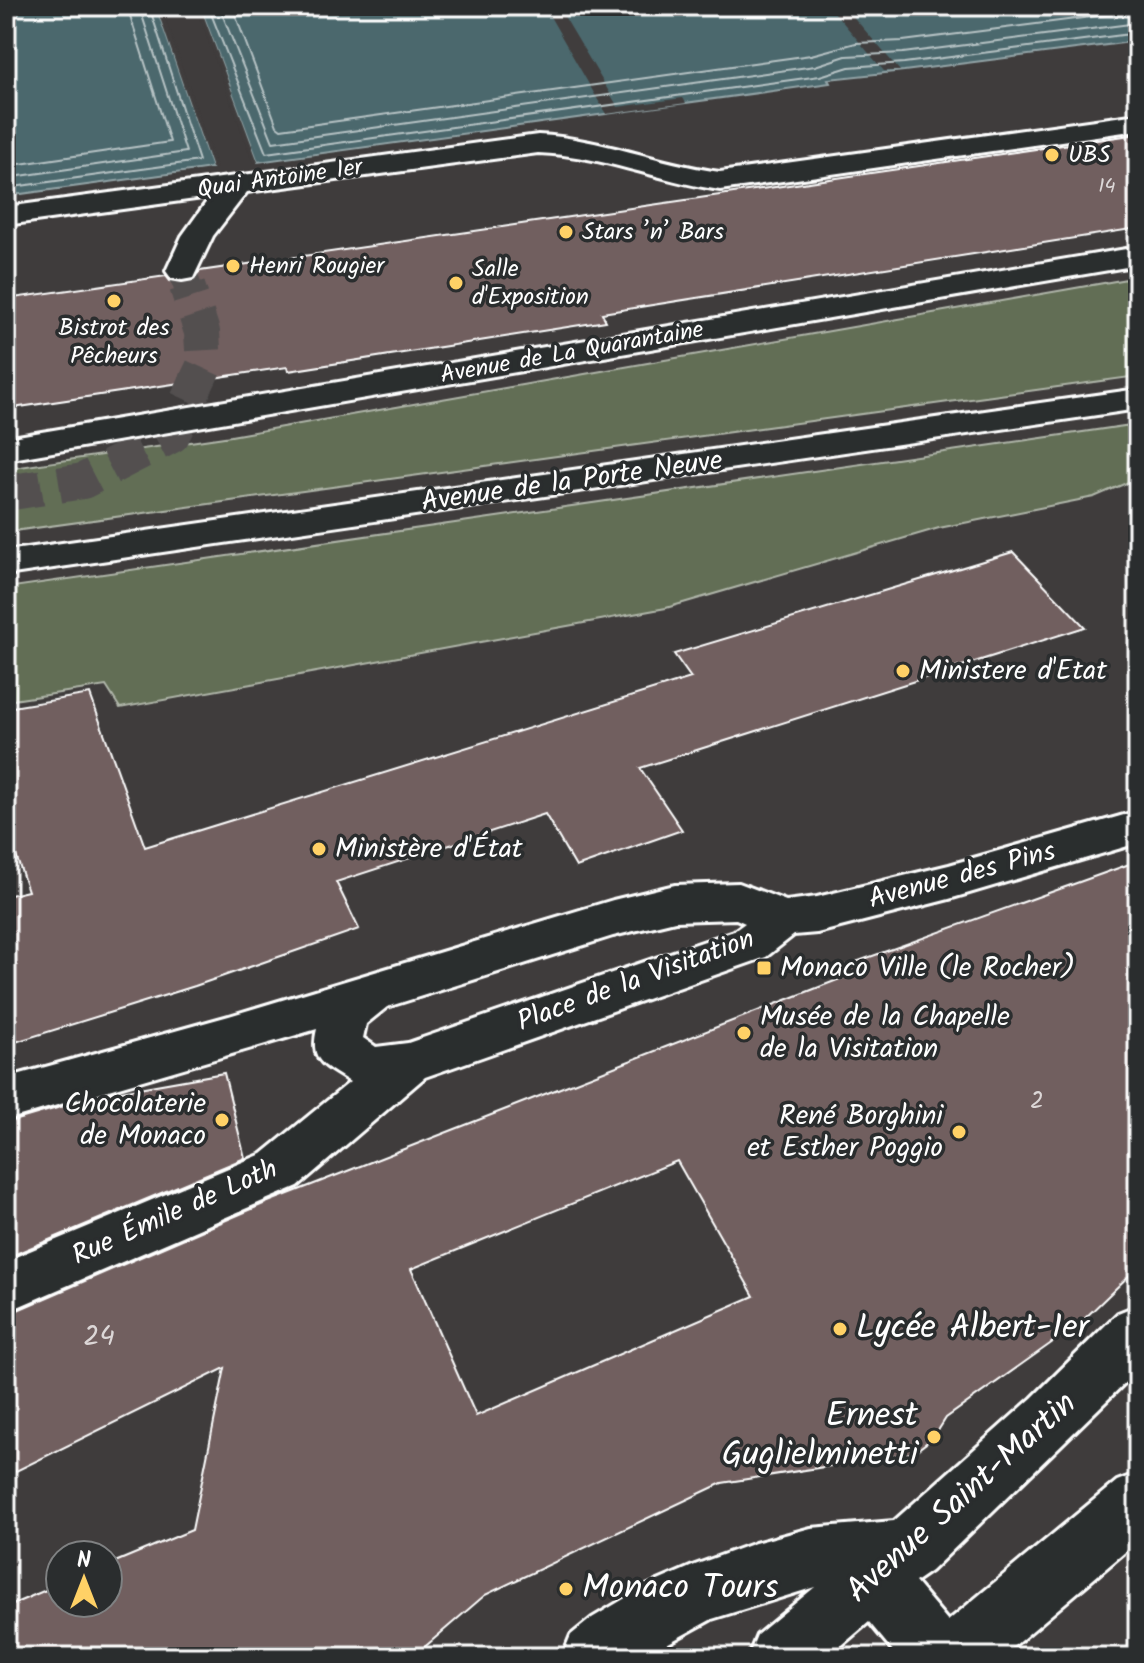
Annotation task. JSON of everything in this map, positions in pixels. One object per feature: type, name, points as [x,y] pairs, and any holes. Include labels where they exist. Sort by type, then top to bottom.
[{"type":"street","name":"Quai Antoine 1er","points":[[6,216],[555,143],[679,175],[720,181],[1138,122]]},
{"type":"street","points":[[182,271],[187,255],[211,214],[237,185]]},
{"type":"street","name":"Avenue de La Quarantaine","points":[[6,449],[1138,256]]},
{"type":"street","name":"Avenue de la Porte Neuve","points":[[6,563],[1138,399]]},
{"type":"street","name":"Avenue des Pins","points":[[783,919],[817,915],[949,882],[1138,827]]},
{"type":"street","name":"Place de la Visitation","points":[[739,901],[783,919],[750,944],[408,1063],[369,1068],[337,1047],[344,1014],[375,989],[613,918],[675,903],[739,901]]},
{"type":"street","points":[[6,1099],[229,1036],[375,989]]},
{"type":"street","name":"Rue Émile de Loth","points":[[6,1287],[280,1170],[408,1063]]},
{"type":"street","name":"Avenue Saint-Martin","points":[[779,1657],[891,1565],[1073,1400],[1138,1331]]},
{"type":"street","points":[[953,1657],[1138,1502]]},
{"type":"street","points":[[593,1657],[610,1640],[703,1591],[812,1558],[891,1565],[938,1657]]},
{"type":"green space","points":[[1138,277],[1138,376],[6,532],[6,469],[231,436]]},
{"type":"green space","points":[[1138,424],[1138,478],[1094,497],[939,528],[666,608],[120,708],[106,686],[6,701],[6,588]]},
{"type":"water","points":[[6,6],[156,6],[212,168],[6,196]]},
{"type":"water","points":[[200,6],[1138,6],[1138,41],[828,79],[830,83],[258,162]]},
{"type":"pier","points":[[156,6],[161,6],[216,168],[212,168]]},
{"type":"pier","points":[[196,6],[200,6],[258,162],[254,163]]},
{"type":"pier","points":[[544,6],[558,6],[618,107],[683,98],[686,103],[606,114]]},
{"type":"pier","points":[[829,6],[844,6],[900,71],[884,71]]},
{"type":"building","name":"Salle d'Exposition","points":[[1138,134],[1138,228],[602,313],[606,321],[288,371],[287,367],[6,409],[6,299],[166,276],[170,281],[183,283],[194,281],[200,271]]},
{"type":"building","points":[[1013,552],[1085,627],[640,768],[682,830],[576,867],[545,814],[336,882],[359,929],[195,986],[6,1045],[6,896],[28,891],[6,826],[6,708],[90,694],[145,847],[691,678],[674,654]]},
{"type":"building","name":"Lycée Albert-1er","points":[[1138,861],[1138,1267],[1081,1322],[946,1418],[934,1437],[913,1453],[722,1483],[485,1595],[413,1657],[6,1657],[6,1607],[44,1591],[44,1619],[124,1619],[124,1558],[192,1530],[225,1368],[6,1476],[6,1315],[268,1202],[845,977],[839,968]],"holes":[[[677,1161],[754,1296],[476,1416],[411,1269]]]},
{"type":"building","points":[[224,1073],[245,1158],[6,1258],[6,1123],[105,1094]]},
{"type":"tunnel","points":[[182,271],[188,288]]},
{"type":"tunnel","points":[[6,493],[83,481],[172,435],[204,366],[202,332],[187,286]]},
{"type":"place","name":"UBS","points":[[1052,155]]},
{"type":"place","name":"Stars ’n’ Bars","points":[[566,232]]},
{"type":"place","name":"Henri Rougier","points":[[233,266]]},
{"type":"place","name":"Salle d'Exposition","points":[[456,283]]},
{"type":"place","name":"Bistrot des Pêcheurs","points":[[114,301]]},
{"type":"place","name":"Ministere d'Etat","points":[[903,671]]},
{"type":"place","name":"Ministère d'État","points":[[319,849]]},
{"type":"place","name":"Monaco Ville (le Rocher)","points":[[764,968]]},
{"type":"place","name":"Musée de la Chapelle de la Visitation","points":[[744,1033]]},
{"type":"place","name":"Chocolaterie de Monaco","points":[[222,1120]]},
{"type":"place","name":"René Borghini et Esther Poggio","points":[[959,1132]]},
{"type":"place","name":"Lycée Albert-1er","points":[[840,1329]]},
{"type":"place","name":"Ernest Guglielminetti","points":[[934,1437]]},
{"type":"place","name":"Monaco Tours","points":[[566,1589]]}]
